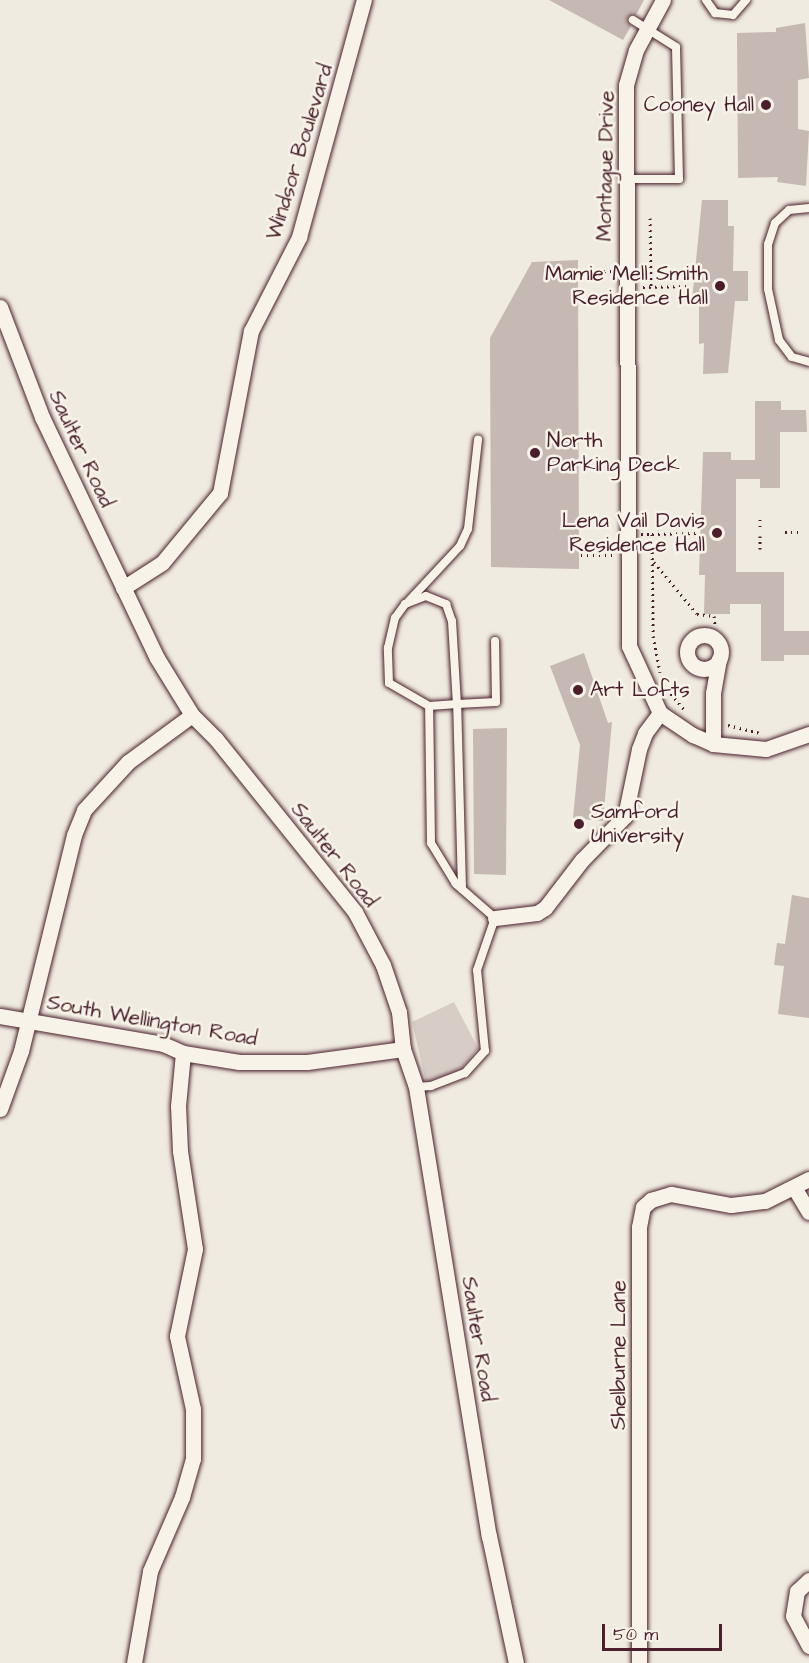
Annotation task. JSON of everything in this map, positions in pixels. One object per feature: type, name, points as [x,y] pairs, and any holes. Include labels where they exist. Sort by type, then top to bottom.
[{"type":"street","name":"Windsor Boulevard","points":[[123,588],[162,563],[220,493],[251,331],[299,237],[364,0]]},
{"type":"street","name":"Montague Drive","points":[[660,713],[629,646],[626,179],[627,85],[648,28],[663,0]]},
{"type":"street","name":"Saulter Road","points":[[0,307],[42,417],[123,588],[192,715],[216,739],[355,912],[383,965],[399,1012],[403,1049],[416,1087],[489,1536],[516,1663]]},
{"type":"street","points":[[713,693],[694,666],[687,651],[692,640],[702,635],[717,641],[719,660],[713,693],[713,744]]},
{"type":"street","points":[[694,666],[711,668],[719,660]]},
{"type":"street","points":[[495,918],[537,913],[545,908],[593,847],[625,816],[639,749],[645,733],[660,713],[713,744],[766,749],[809,734]]},
{"type":"street","points":[[0,1109],[29,1021],[74,835],[84,810],[128,762],[192,715]]},
{"type":"street","name":"South Wellington Road","points":[[0,1016],[163,1044],[183,1053],[239,1062],[306,1062],[403,1049]]},
{"type":"street","points":[[134,1663],[150,1571],[182,1497],[193,1459],[193,1409],[177,1336],[195,1249],[180,1151],[178,1106],[183,1053]]},
{"type":"street","points":[[809,1179],[795,1189],[809,1212]]},
{"type":"street","name":"Shelburne Lane","points":[[639,1663],[639,1227],[644,1207],[651,1200],[671,1194],[731,1205],[765,1201],[795,1189]]},
{"type":"street","points":[[809,1580],[797,1591],[793,1616],[809,1646]]},
{"type":"lane","points":[[706,0],[715,13],[733,15],[746,0]]},
{"type":"lane","points":[[626,179],[679,179],[676,47],[633,20]]},
{"type":"lane","points":[[809,208],[789,210],[776,223],[768,244],[768,289],[779,340],[792,357],[809,362]]},
{"type":"lane","points":[[478,440],[468,529],[460,546],[405,604],[395,618],[388,648],[389,683],[429,706],[496,702],[495,641]]},
{"type":"lane","points":[[405,604],[426,596],[446,604],[452,621],[457,704],[462,890]]},
{"type":"lane","points":[[416,1087],[431,1086],[465,1073],[485,1051],[477,970],[495,918],[462,890],[443,868],[431,843],[429,706]]},
{"type":"path","points":[[650,218],[651,287]]},
{"type":"path","points":[[580,272],[614,271]]},
{"type":"path","points":[[635,288],[689,286]]},
{"type":"path","points":[[760,517],[760,527]]},
{"type":"path","points":[[785,532],[800,532]]},
{"type":"path","points":[[637,534],[697,533]]},
{"type":"path","points":[[652,534],[654,656],[667,689],[688,714]]},
{"type":"path","points":[[760,536],[760,549]]},
{"type":"path","points":[[581,555],[615,555]]},
{"type":"path","points":[[653,561],[697,614],[714,616],[715,626]]},
{"type":"path","points":[[713,723],[756,730],[764,736]]},
{"type":"shaded area","points":[[454,1002],[478,1048],[460,1070],[426,1082],[412,1022]]},
{"type":"building","points":[[549,0],[644,0],[636,15],[628,17],[631,26],[623,40]]},
{"type":"building","name":"Cooney Hall","points":[[805,23],[809,78],[798,80],[798,129],[809,131],[806,186],[777,182],[778,177],[738,178],[737,33],[776,32],[776,28]]},
{"type":"building","name":"Mamie Mell Smith Residence Hall","points":[[702,200],[728,200],[728,226],[734,226],[733,271],[748,271],[748,301],[735,301],[728,373],[703,374],[704,343],[699,344],[699,301],[692,301]]},
{"type":"building","name":"North Parking Deck","points":[[578,260],[579,569],[491,567],[490,338],[532,262]]},
{"type":"building","name":"Lena Vail Davis Residence Hall","points":[[755,401],[781,401],[781,410],[806,410],[807,432],[780,432],[780,488],[760,488],[760,479],[736,479],[736,572],[784,572],[784,631],[809,631],[809,655],[784,655],[784,661],[761,661],[761,604],[730,604],[730,614],[704,614],[705,575],[699,575],[703,452],[731,452],[731,460],[755,460]]},
{"type":"building","points":[[584,653],[608,723],[612,722],[603,821],[573,818],[580,745],[550,666]]},
{"type":"building","points":[[507,728],[506,875],[474,874],[473,729]]},
{"type":"building","points":[[792,895],[809,898],[809,1018],[778,1014],[784,966],[774,965],[777,943],[785,944]]},
{"type":"place","name":"Cooney Hall","points":[[766,105]]},
{"type":"place","name":"Mamie Mell Smith Residence Hall","points":[[720,286]]},
{"type":"place","name":"North Parking Deck","points":[[535,453]]},
{"type":"place","name":"Lena Vail Davis Residence Hall","points":[[717,533]]},
{"type":"place","name":"Art Lofts","points":[[578,690]]},
{"type":"place","name":"Samford University","points":[[579,824]]}]
